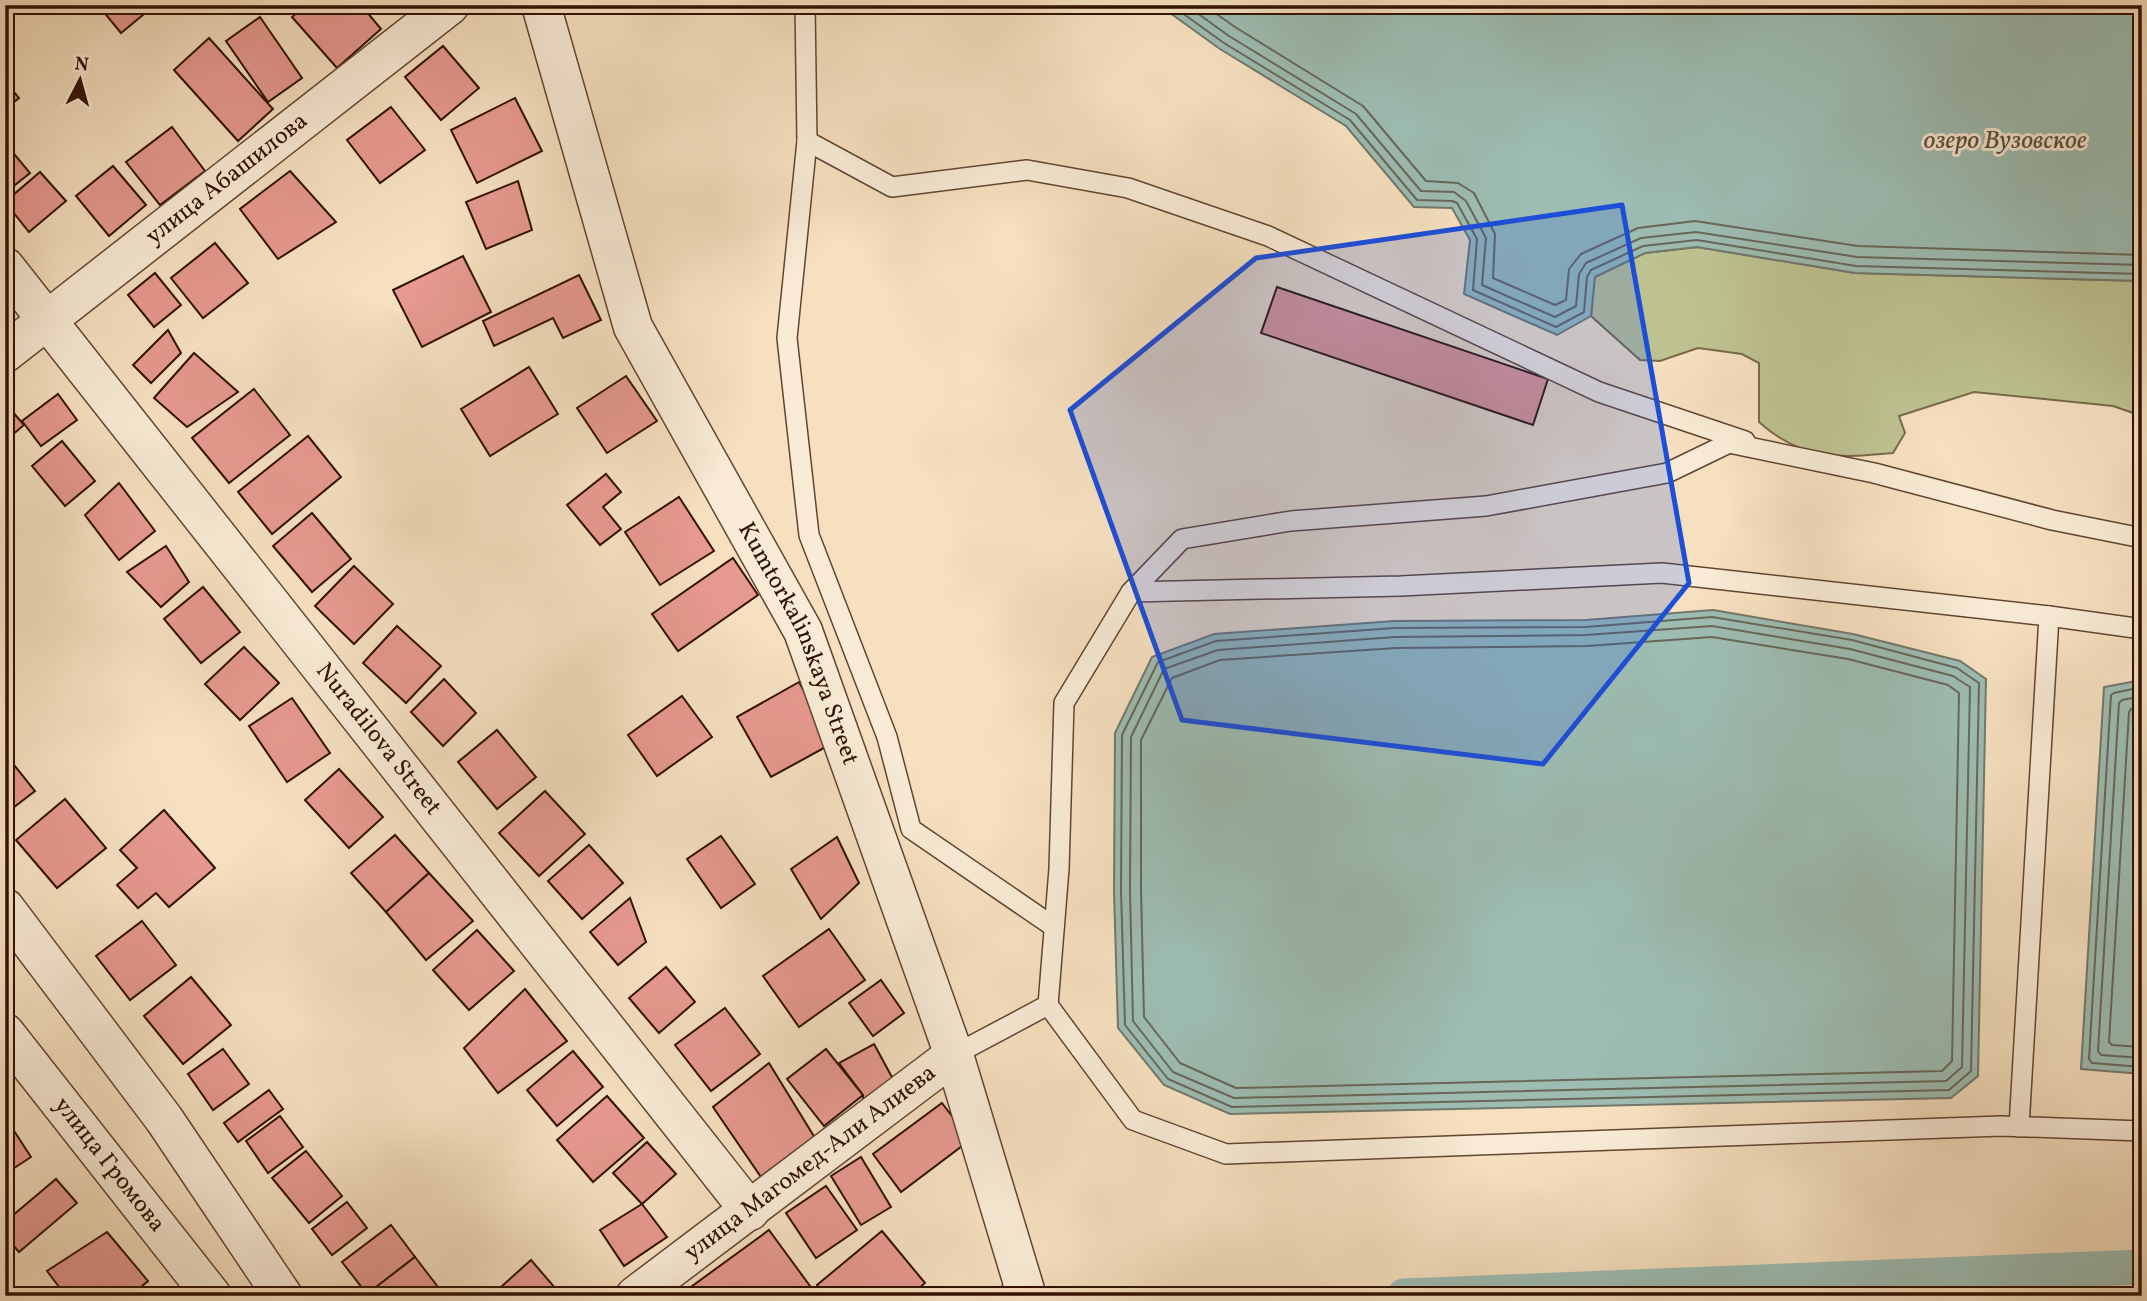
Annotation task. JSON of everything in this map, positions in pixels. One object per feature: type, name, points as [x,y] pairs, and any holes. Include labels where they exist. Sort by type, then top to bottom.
[{"type":"street","name":"улица Абашилова","points":[[5,354],[450,5]]},
{"type":"street","name":"Kumtorkalinskaya Street","points":[[541,5],[633,327],[803,631],[954,1055],[1025,1290],[1018,1296]]},
{"type":"street","name":"Nuradilova Street","points":[[5,267],[750,1211]]},
{"type":"street","points":[[5,908],[164,1119],[283,1296]]},
{"type":"street","name":"улица Громова","points":[[5,1033],[212,1296]]},
{"type":"street","name":"улица Магомед-Али Алиева","points":[[635,1296],[954,1055]]},
{"type":"lane","points":[[805,5],[807,141],[787,338],[809,535],[887,737],[911,829],[1054,927]]},
{"type":"lane","points":[[807,141],[892,187],[1027,170],[1128,188],[1268,236],[1599,392],[1785,455]]},
{"type":"lane","points":[[2142,538],[2052,520],[1874,472],[1729,443],[1667,473],[1486,506],[1291,521],[1182,539],[1131,592],[1064,703],[1059,869],[1048,1005],[1133,1120],[1226,1154],[2019,1126],[2142,1130]]},
{"type":"lane","points":[[1131,592],[1401,586],[1662,573],[2049,616],[2142,629]]},
{"type":"lane","points":[[2019,1126],[2049,616]]},
{"type":"lane","points":[[954,1055],[1048,1005]]},
{"type":"highlighted area","points":[[1622,205],[1689,583],[1543,764],[1182,720],[1070,410],[1256,258]]},
{"type":"green space","points":[[1697,247],[1855,273],[2142,281],[2142,416],[2113,406],[1974,392],[1899,416],[1905,433],[1893,453],[1839,456],[1806,450],[1775,435],[1759,422],[1759,363],[1742,354],[1698,348],[1660,361],[1640,360],[1591,316],[1594,277],[1645,253]]},
{"type":"water","name":"озеро Вузовское","points":[[1159,5],[2142,5],[2142,281],[1855,273],[1697,247],[1645,253],[1595,277],[1591,316],[1557,335],[1464,294],[1470,240],[1452,208],[1414,207],[1346,126],[1220,49]]},
{"type":"water","points":[[1713,610],[1853,634],[1960,661],[1986,679],[1978,1076],[1951,1098],[1230,1114],[1164,1085],[1118,1028],[1114,891],[1115,733],[1152,657],[1214,634],[1395,621],[1586,620]]},
{"type":"water","points":[[2142,680],[2142,1074],[2081,1069],[2104,687]]},
{"type":"building","points":[[98,5],[155,5],[121,33]]},
{"type":"building","points":[[306,5],[361,5],[381,29],[337,68],[292,17]]},
{"type":"building","points":[[260,17],[302,78],[268,102],[226,41]]},
{"type":"building","points":[[209,38],[273,109],[238,141],[174,70]]},
{"type":"building","points":[[443,46],[479,88],[441,120],[405,77]]},
{"type":"building","points":[[5,81],[19,98],[5,109]]},
{"type":"building","points":[[515,98],[542,151],[477,183],[451,130]]},
{"type":"building","points":[[391,107],[425,150],[380,183],[347,140]]},
{"type":"building","points":[[172,127],[205,171],[160,205],[126,162]]},
{"type":"building","points":[[5,143],[30,173],[5,193]]},
{"type":"building","points":[[113,166],[146,205],[109,236],[76,196]]},
{"type":"building","points":[[290,171],[336,222],[278,259],[240,209]]},
{"type":"building","points":[[40,172],[66,201],[29,232],[5,202]]},
{"type":"building","points":[[518,181],[532,230],[486,249],[466,202]]},
{"type":"building","points":[[215,243],[248,283],[203,318],[171,278]]},
{"type":"building","points":[[463,256],[491,312],[422,347],[393,290]]},
{"type":"building","points":[[155,273],[181,305],[154,327],[128,295]]},
{"type":"building","points":[[579,275],[601,320],[563,338],[553,318],[494,346],[483,321]]},
{"type":"building","points":[[1277,287],[1548,379],[1533,425],[1261,333]]},
{"type":"building","points":[[168,330],[181,353],[151,383],[133,365]]},
{"type":"building","points":[[194,353],[238,392],[187,427],[154,398]]},
{"type":"building","points":[[529,367],[558,414],[490,456],[461,409]]},
{"type":"building","points":[[626,376],[657,421],[607,453],[577,408]]},
{"type":"building","points":[[254,389],[290,435],[229,483],[192,438]]},
{"type":"building","points":[[58,394],[77,420],[41,446],[22,421]]},
{"type":"building","points":[[5,403],[24,425],[5,441]]},
{"type":"building","points":[[308,436],[341,477],[272,534],[238,492]]},
{"type":"building","points":[[62,441],[95,481],[65,506],[32,466]]},
{"type":"building","points":[[606,474],[621,492],[603,507],[621,529],[600,545],[567,505]]},
{"type":"building","points":[[119,483],[155,531],[119,560],[85,515]]},
{"type":"building","points":[[679,497],[714,551],[660,585],[625,532]]},
{"type":"building","points":[[312,513],[351,559],[312,592],[273,546]]},
{"type":"building","points":[[166,546],[189,582],[161,607],[127,572]]},
{"type":"building","points":[[733,558],[758,595],[678,651],[652,614]]},
{"type":"building","points":[[354,566],[393,604],[354,644],[315,606]]},
{"type":"building","points":[[203,587],[240,632],[201,663],[164,619]]},
{"type":"building","points":[[397,626],[441,666],[406,703],[363,663]]},
{"type":"building","points":[[244,647],[279,683],[240,720],[205,684]]},
{"type":"building","points":[[444,679],[476,713],[443,746],[411,712]]},
{"type":"building","points":[[799,682],[833,743],[771,777],[737,717]]},
{"type":"building","points":[[682,696],[712,737],[657,776],[628,735]]},
{"type":"building","points":[[292,698],[330,753],[287,782],[249,726]]},
{"type":"building","points":[[497,730],[536,777],[497,809],[458,762]]},
{"type":"building","points":[[5,756],[35,791],[5,814]]},
{"type":"building","points":[[339,769],[383,817],[349,848],[305,800]]},
{"type":"building","points":[[545,791],[585,834],[539,876],[499,833]]},
{"type":"building","points":[[65,799],[106,848],[57,888],[16,840]]},
{"type":"building","points":[[164,810],[215,868],[169,907],[156,893],[138,908],[117,885],[137,868],[120,850]]},
{"type":"building","points":[[395,835],[429,873],[386,912],[351,873]]},
{"type":"building","points":[[721,836],[755,884],[721,908],[687,859]]},
{"type":"building","points":[[837,837],[859,883],[821,919],[791,869]]},
{"type":"building","points":[[589,845],[623,883],[582,919],[548,881]]},
{"type":"building","points":[[429,873],[473,921],[426,960],[386,912]]},
{"type":"building","points":[[630,898],[646,942],[618,965],[590,932]]},
{"type":"building","points":[[142,921],[176,965],[130,1000],[96,956]]},
{"type":"building","points":[[829,929],[865,980],[799,1027],[763,976]]},
{"type":"building","points":[[477,930],[514,971],[469,1010],[433,970]]},
{"type":"building","points":[[666,967],[695,1002],[659,1033],[629,998]]},
{"type":"building","points":[[191,977],[231,1025],[183,1064],[144,1016]]},
{"type":"building","points":[[881,980],[904,1013],[873,1036],[849,1003]]},
{"type":"building","points":[[525,989],[567,1041],[498,1093],[464,1048]]},
{"type":"building","points":[[725,1008],[760,1054],[711,1091],[675,1045]]},
{"type":"building","points":[[874,1044],[893,1079],[863,1100],[863,1095],[839,1063]]},
{"type":"building","points":[[223,1049],[249,1084],[213,1110],[188,1074]]},
{"type":"building","points":[[826,1049],[863,1095],[824,1126],[787,1079]]},
{"type":"building","points":[[573,1051],[603,1087],[557,1126],[527,1090]]},
{"type":"building","points":[[769,1063],[815,1138],[761,1177],[713,1107]]},
{"type":"building","points":[[269,1090],[283,1109],[238,1142],[224,1123]]},
{"type":"building","points":[[607,1096],[644,1138],[593,1182],[557,1140]]},
{"type":"building","points":[[942,1103],[970,1140],[901,1192],[873,1154]]},
{"type":"building","points":[[280,1116],[303,1147],[268,1173],[246,1141]]},
{"type":"building","points":[[5,1117],[31,1157],[5,1174]]},
{"type":"building","points":[[647,1142],[676,1174],[642,1204],[613,1173]]},
{"type":"building","points":[[306,1151],[342,1196],[309,1223],[272,1178]]},
{"type":"building","points":[[861,1157],[891,1207],[861,1225],[831,1176]]},
{"type":"building","points":[[56,1179],[77,1203],[19,1252],[5,1236],[5,1222]]},
{"type":"building","points":[[826,1186],[857,1230],[816,1258],[786,1213]]},
{"type":"building","points":[[347,1202],[367,1228],[332,1255],[312,1229]]},
{"type":"building","points":[[642,1204],[667,1237],[624,1266],[600,1230]]},
{"type":"building","points":[[391,1225],[415,1257],[367,1294],[342,1262]]},
{"type":"building","points":[[769,1230],[810,1286],[796,1296],[687,1296],[684,1292]]},
{"type":"building","points":[[882,1231],[925,1283],[910,1296],[825,1296],[817,1285]]},
{"type":"building","points":[[107,1232],[148,1281],[130,1296],[66,1296],[47,1271]]},
{"type":"building","points":[[415,1257],[441,1291],[436,1296],[368,1296],[367,1294]]},
{"type":"building","points":[[531,1260],[562,1296],[511,1296],[502,1286]]},
{"type":"waterway","points":[[1404,1296],[2142,1267]]}]
